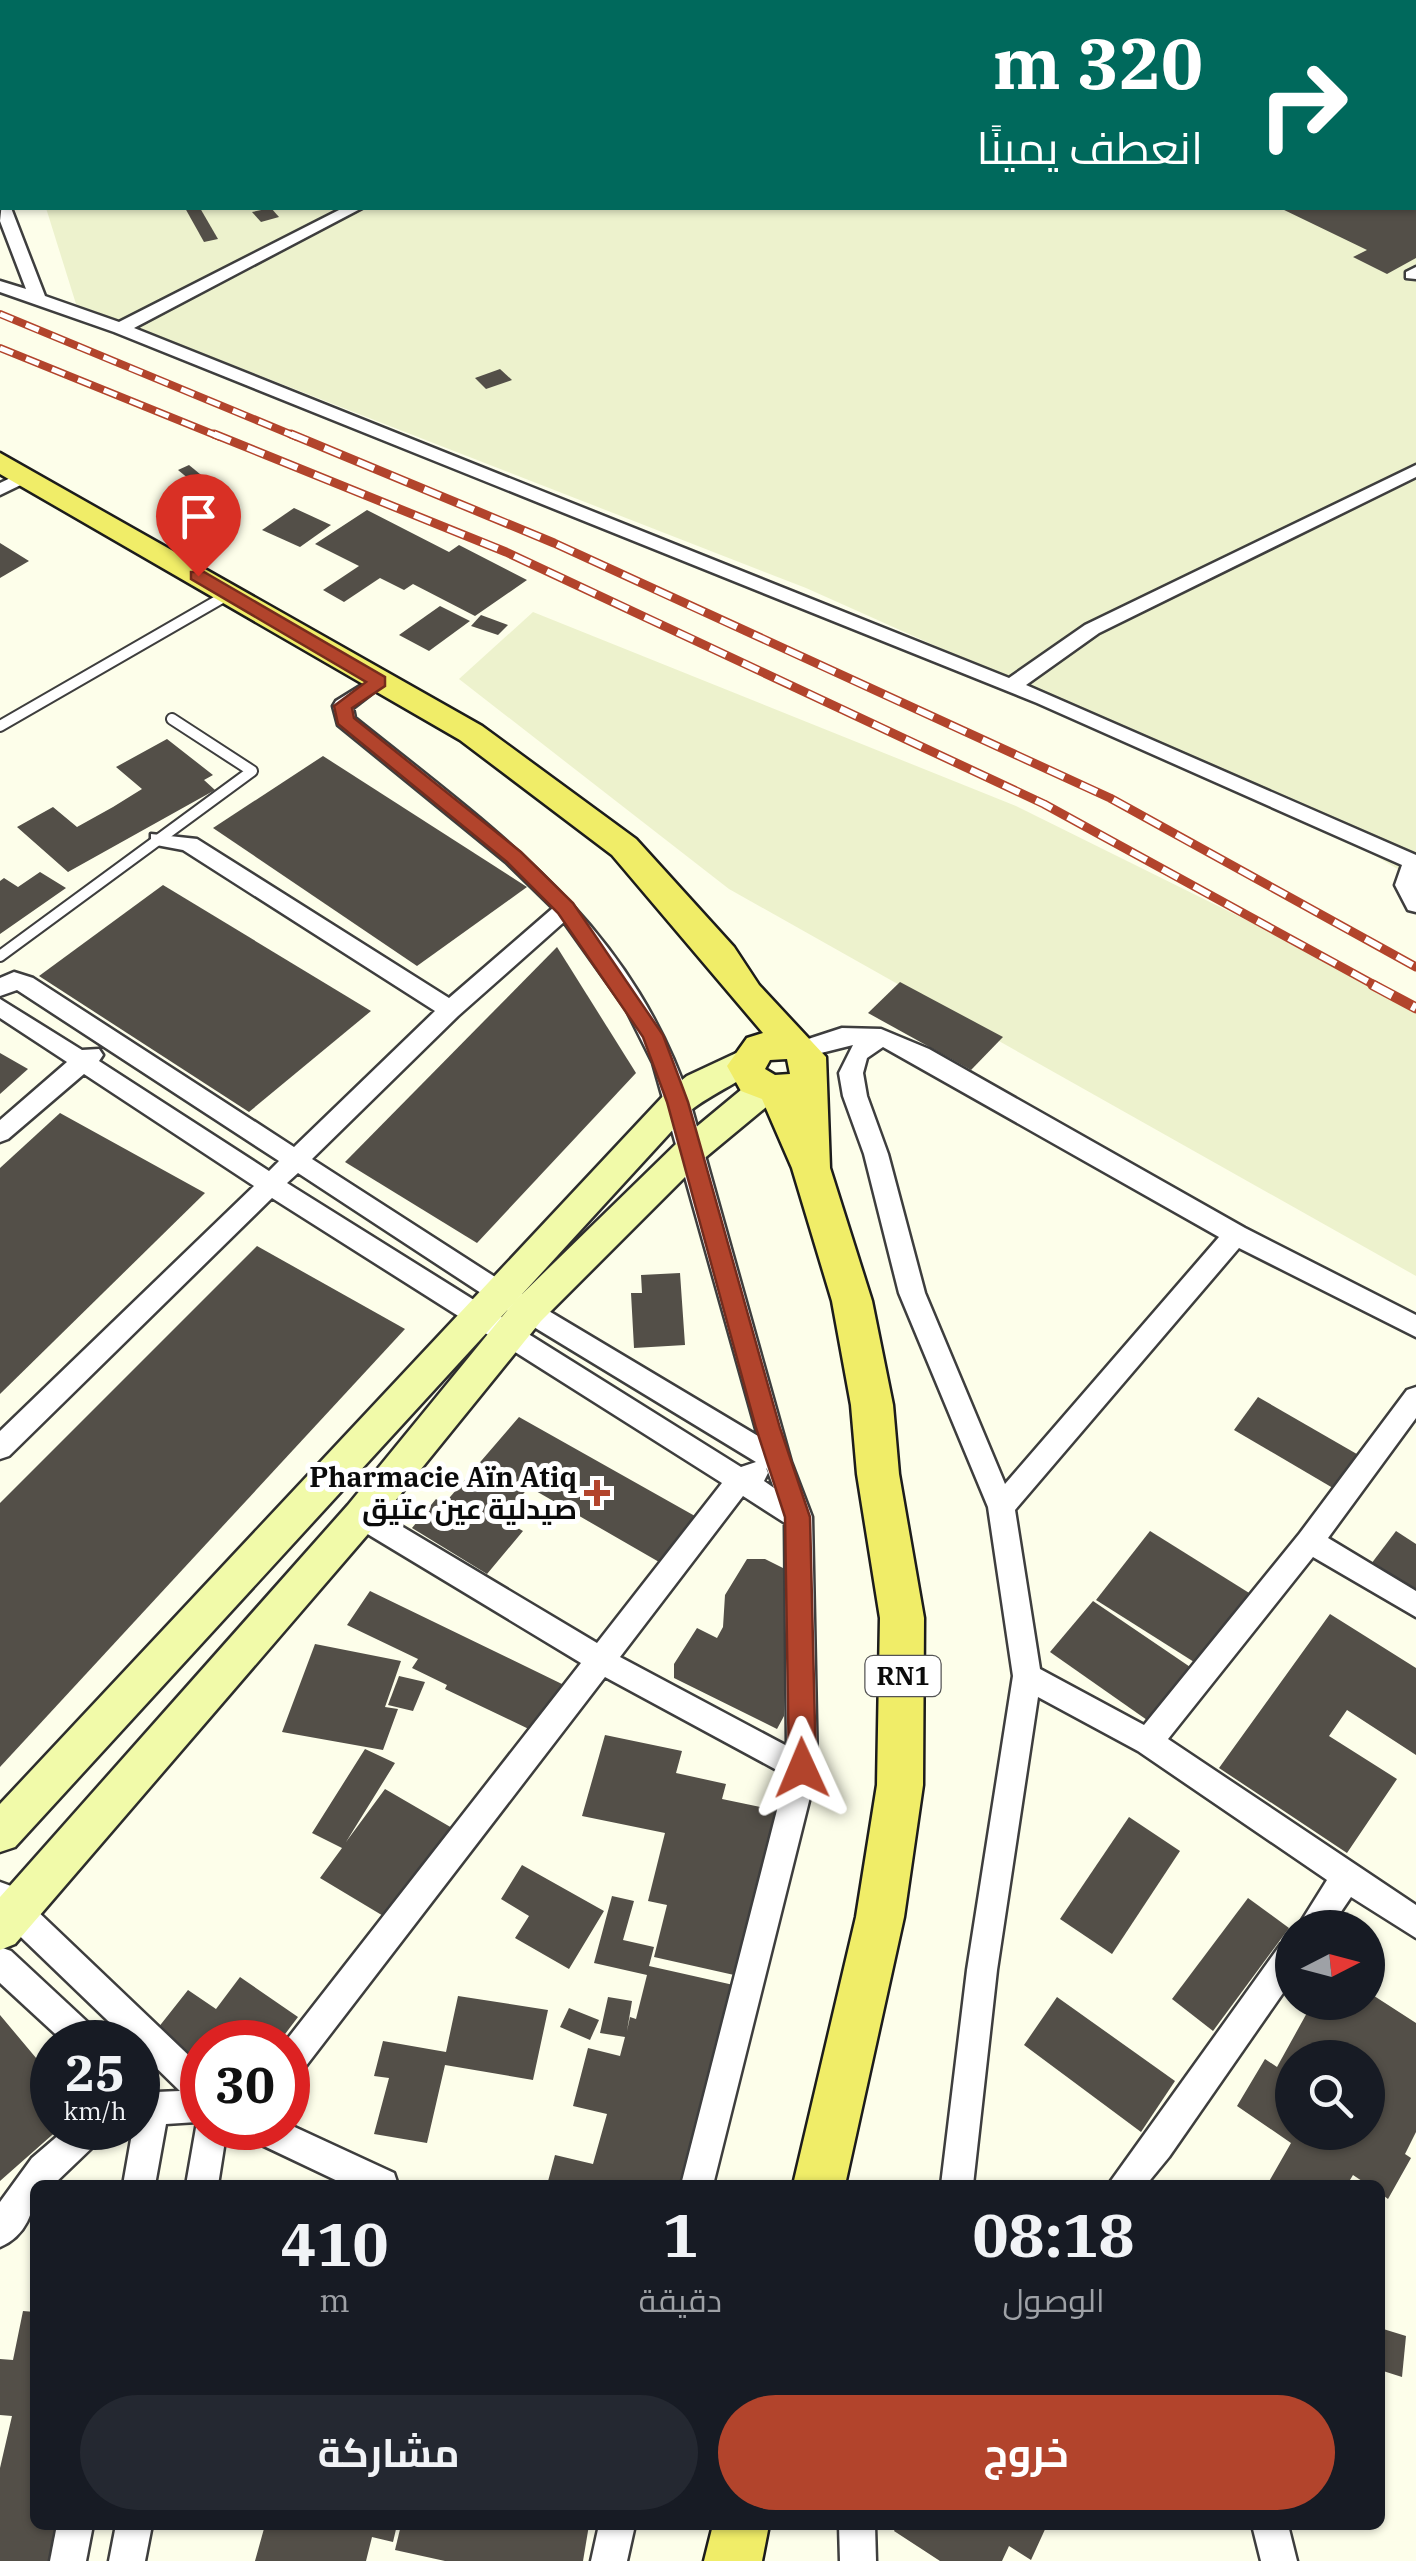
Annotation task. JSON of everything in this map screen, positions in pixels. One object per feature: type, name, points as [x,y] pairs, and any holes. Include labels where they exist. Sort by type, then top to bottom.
[{"type":"main road","name":"RN1","points":[[8,476],[229,594],[471,733],[624,847],[721,956],[746,994],[778,1066],[852,1301],[872,1404],[878,1474],[902,1618],[900,1784],[880,1918],[820,2180]]},
{"type":"main road","points":[[734,2561],[739,2530]]},
{"type":"street","points":[[4,210],[37,297]]},
{"type":"street","points":[[120,328],[350,210]]},
{"type":"street","points":[[0,286],[120,328],[1011,686],[1415,862],[1406,886],[1416,904]]},
{"type":"street","points":[[1011,686],[1092,629],[1416,470]]},
{"type":"street","points":[[378,682],[343,706],[345,720],[514,857],[566,908],[636,1005],[666,1063],[778,1462],[798,1517],[802,1768],[698,2180]]},
{"type":"street","points":[[159,839],[189,844],[450,1010]]},
{"type":"street","points":[[0,1448],[450,1010],[566,908]]},
{"type":"street","points":[[0,988],[18,980],[298,1160],[503,1313],[798,1517]]},
{"type":"street","points":[[0,1006],[271,1186],[778,1462]]},
{"type":"street","points":[[0,1133],[82,1064],[108,1036]]},
{"type":"street","points":[[0,1832],[503,1313],[678,1102],[700,1084],[778,1066],[842,1036],[880,1038],[921,1055],[1236,1235],[1416,1327]]},
{"type":"street","points":[[880,1038],[857,1053],[851,1073],[855,1096],[876,1154],[912,1293],[1000,1507],[1027,1676],[982,1970],[959,2180]]},
{"type":"street","points":[[180,2070],[5,1912],[361,1516],[503,1313],[689,1152],[778,1066]]},
{"type":"street","points":[[1000,1507],[1236,1235]]},
{"type":"street","points":[[1148,1742],[1310,1541],[1416,1398]]},
{"type":"street","points":[[310,2036],[741,1479],[778,1462]]},
{"type":"street","points":[[361,1516],[602,1661],[802,1768]]},
{"type":"street","points":[[1310,1541],[1416,1605]]},
{"type":"street","points":[[1027,1676],[1148,1742],[1416,1923]]},
{"type":"street","points":[[1325,1910],[1347,1878]]},
{"type":"street","points":[[0,1962],[62,2020]]},
{"type":"street","points":[[1128,2180],[1158,2146],[1275,1980]]},
{"type":"street","points":[[37,2180],[66,2150]]},
{"type":"street","points":[[139,2180],[140,2150]]},
{"type":"street","points":[[203,2180],[208,2150]]},
{"type":"street","points":[[307,2150],[371,2180]]},
{"type":"street","points":[[0,2230],[30,2189]]},
{"type":"street","points":[[68,2561],[75,2530]]},
{"type":"street","points":[[127,2561],[133,2530]]},
{"type":"street","points":[[609,2561],[616,2530]]},
{"type":"street","points":[[857,2530],[858,2561]]},
{"type":"street","points":[[1271,2530],[1278,2561]]},
{"type":"lane","points":[[0,726],[229,594]]},
{"type":"lane","points":[[0,956],[252,771],[172,719]]},
{"type":"green space","points":[[47,210],[1416,210],[1416,880],[1287,803],[806,588],[76,304]]},
{"type":"green space","points":[[533,612],[1016,806],[1416,1004],[1416,1276],[729,889],[459,679]]},
{"type":"building","points":[[186,210],[201,210],[218,239],[204,242]]},
{"type":"building","points":[[273,210],[279,217],[261,222],[252,212]]},
{"type":"building","points":[[1284,210],[1416,210],[1416,258],[1387,274],[1353,257],[1367,250]]},
{"type":"building","points":[[500,369],[512,380],[486,389],[475,378]]},
{"type":"building","points":[[189,465],[206,479],[195,484],[178,470]]},
{"type":"building","points":[[294,508],[331,525],[300,547],[262,530]]},
{"type":"building","points":[[367,510],[449,552],[459,545],[527,580],[475,616],[413,584],[404,590],[380,578],[344,602],[323,590],[359,566],[315,544]]},
{"type":"building","points":[[0,543],[29,561],[0,578]]},
{"type":"building","points":[[440,606],[470,621],[429,651],[399,635]]},
{"type":"building","points":[[481,615],[508,625],[498,635],[471,626]]},
{"type":"building","points":[[167,739],[213,775],[204,780],[215,790],[68,872],[17,827],[53,807],[77,827],[113,807],[142,789],[116,767]]},
{"type":"building","points":[[323,756],[527,887],[417,966],[213,828]]},
{"type":"building","points":[[40,872],[66,888],[0,934],[0,881],[4,878],[18,887]]},
{"type":"building","points":[[163,885],[371,1011],[249,1112],[39,976]]},
{"type":"building","points":[[557,947],[636,1073],[477,1243],[345,1162]]},
{"type":"building","points":[[900,982],[1003,1037],[971,1070],[868,1013]]},
{"type":"building","points":[[0,1053],[28,1069],[0,1094]]},
{"type":"building","points":[[60,1113],[205,1193],[0,1394],[0,1168]]},
{"type":"building","points":[[257,1246],[405,1329],[0,1767],[0,1503]]},
{"type":"building","points":[[680,1273],[685,1345],[634,1348],[631,1293],[642,1293],[641,1275]]},
{"type":"building","points":[[1258,1397],[1362,1457],[1338,1491],[1234,1430]]},
{"type":"building","name":"Pharmacie Aïn Atiq صيدلية عين عتيق","points":[[519,1417],[702,1520],[666,1566],[529,1487],[502,1519],[523,1531],[487,1574],[412,1528],[436,1499],[444,1504]]},
{"type":"building","points":[[1150,1531],[1254,1596],[1202,1667],[1096,1600]]},
{"type":"building","points":[[1396,1531],[1416,1544],[1416,1605],[1365,1572]]},
{"type":"building","points":[[747,1559],[765,1559],[789,1571],[784,1716],[777,1729],[674,1678],[674,1664],[697,1628],[717,1638],[723,1627],[725,1595]]},
{"type":"building","points":[[370,1591],[564,1685],[535,1732],[445,1689],[447,1685],[412,1668],[418,1659],[347,1625]]},
{"type":"building","points":[[1093,1601],[1199,1673],[1157,1727],[1050,1652]]},
{"type":"building","points":[[1330,1614],[1416,1668],[1416,1755],[1347,1710],[1329,1736],[1397,1779],[1347,1853],[1219,1768]]},
{"type":"building","points":[[315,1644],[401,1661],[385,1707],[398,1709],[383,1750],[282,1732]]},
{"type":"building","points":[[399,1676],[425,1682],[413,1711],[388,1705]]},
{"type":"building","points":[[605,1735],[682,1751],[676,1773],[726,1784],[722,1799],[779,1811],[743,1977],[654,1957],[667,1905],[648,1901],[665,1833],[582,1816]]},
{"type":"building","points":[[365,1749],[395,1763],[346,1842],[385,1789],[459,1832],[395,1923],[320,1878],[342,1848],[312,1833]]},
{"type":"building","points":[[1129,1817],[1180,1851],[1112,1954],[1060,1919]]},
{"type":"building","points":[[522,1865],[604,1911],[569,1969],[515,1938],[529,1916],[501,1899]]},
{"type":"building","points":[[612,1896],[634,1901],[623,1940],[654,1947],[649,1966],[738,1986],[686,2180],[548,2180],[555,2155],[593,2164],[607,2114],[573,2106],[588,2048],[620,2056],[625,2037],[600,2033],[608,1997],[632,2001],[627,2031],[630,2017],[636,2019],[647,1975],[594,1963]]},
{"type":"building","points":[[1248,1898],[1275,1918],[1275,1947],[1213,2031],[1172,1999]]},
{"type":"building","points":[[240,1977],[298,2017],[180,2020],[180,2051],[160,2037],[160,2025],[188,1990],[216,2009]]},
{"type":"building","points":[[458,1996],[548,2010],[533,2080],[445,2065],[427,2143],[374,2134],[389,2078],[374,2076],[383,2041],[446,2052]]},
{"type":"building","points":[[1057,1997],[1175,2081],[1141,2132],[1024,2045]]},
{"type":"building","points":[[1385,2003],[1416,2023],[1416,2132],[1405,2154],[1411,2158],[1388,2199],[1385,2180],[1360,2180],[1353,2175],[1350,2180],[1270,2180],[1287,2150],[1385,2150],[1385,2040],[1292,2040],[1303,2020],[1385,2020]]},
{"type":"building","points":[[569,2008],[599,2020],[590,2040],[560,2027]]},
{"type":"building","points":[[0,2015],[30,2051],[30,2150],[35,2150],[0,2181]]},
{"type":"building","points":[[1265,2059],[1275,2066],[1275,2132],[1237,2106]]},
{"type":"building","points":[[23,2311],[30,2312],[30,2530],[62,2530],[56,2561],[0,2561],[0,2468],[12,2416],[0,2415],[0,2359],[13,2360]]},
{"type":"building","points":[[1385,2330],[1406,2336],[1402,2377],[1385,2372]]},
{"type":"building","points":[[264,2530],[396,2530],[393,2542],[372,2537],[366,2561],[255,2561]]},
{"type":"building","points":[[400,2530],[588,2530],[583,2561],[445,2561],[395,2550]]},
{"type":"building","points":[[1045,2530],[1031,2560],[1009,2546],[1002,2561],[940,2561],[894,2531]]},
{"type":"railway","points":[[0,314],[297,437]]},
{"type":"railway","points":[[0,348],[220,437]]},
{"type":"railway","points":[[214,434],[506,552],[1044,804],[1378,987]]},
{"type":"railway","points":[[291,434],[554,543],[1110,798],[1416,967]]},
{"type":"railway","points":[[1373,985],[1416,1008]]},
{"type":"place","name":"Pharmacie Aïn Atiq صيدلية عين عتيق","points":[[597,1493]]},
{"type":"route","points":[[198,576],[378,682],[343,706],[345,720],[514,857],[566,908],[653,1035],[678,1102],[768,1428],[798,1517],[802,1768]]}]
